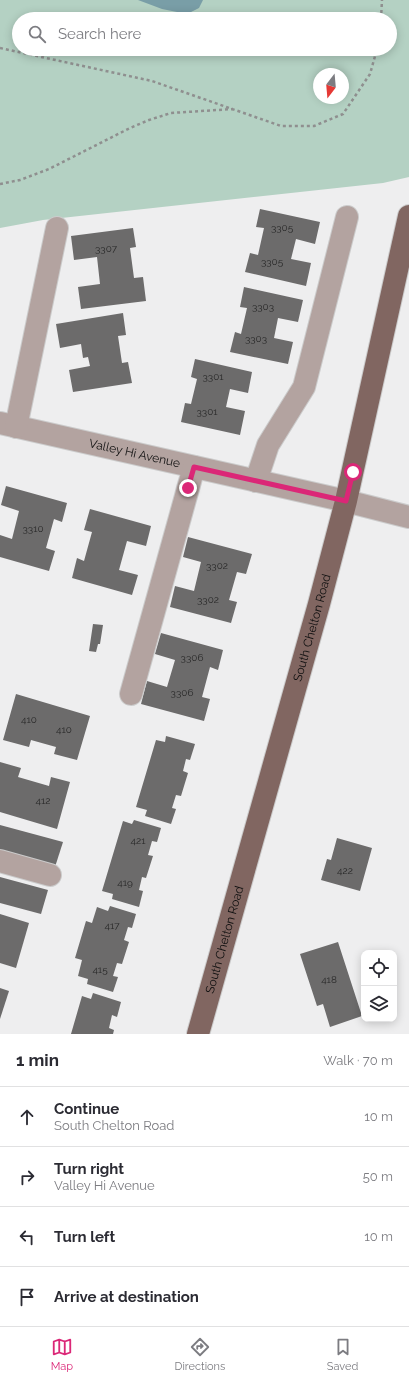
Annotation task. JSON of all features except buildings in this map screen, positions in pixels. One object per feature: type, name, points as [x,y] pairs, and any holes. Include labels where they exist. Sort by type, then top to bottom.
[{"type":"main road","name":"South Chelton Road","points":[[198,1034],[319,604],[346,501],[409,216]]},
{"type":"street","points":[[256,481],[268,445],[304,387],[346,217]]},
{"type":"street","points":[[8,425],[57,228]]},
{"type":"street","name":"Valley Hi Avenue","points":[[8,425],[346,501],[409,517]]},
{"type":"street","points":[[131,694],[194,467]]},
{"type":"street","points":[[0,861],[50,875]]},
{"type":"path","points":[[381,12],[382,0]]},
{"type":"path","points":[[0,48],[12,51]]},
{"type":"path","points":[[37,56],[152,81],[281,126],[314,126],[343,114],[370,74],[375,56]]},
{"type":"path","points":[[0,184],[20,180],[49,169],[130,128],[171,113],[234,109]]},
{"type":"green space","points":[[0,0],[409,0],[409,177],[383,183],[43,220],[0,228]]},
{"type":"water","points":[[138,0],[203,0],[199,8],[191,12],[177,12],[162,9]]},
{"type":"route","points":[[188,488],[194,467],[346,501],[353,472]]}]
